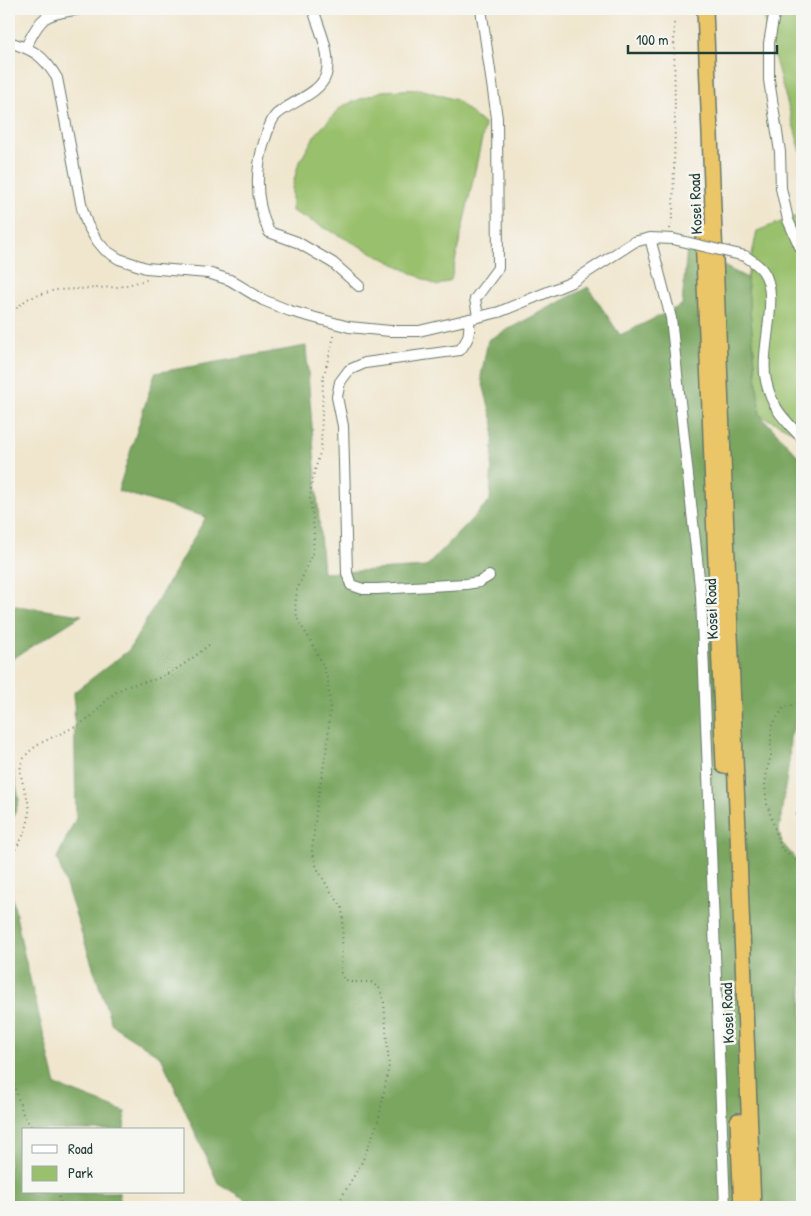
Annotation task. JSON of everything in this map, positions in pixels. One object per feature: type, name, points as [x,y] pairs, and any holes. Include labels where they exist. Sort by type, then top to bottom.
[{"type":"highway","name":"Kosei Road","points":[[697,9],[710,441],[742,1207]]},
{"type":"highway","name":"Kosei Road","points":[[704,9],[753,1207]]},
{"type":"street","points":[[28,43],[36,28],[46,16],[80,9]]},
{"type":"street","points":[[313,9],[328,62],[326,76],[320,87],[275,116],[268,129],[261,151],[257,178],[263,219],[269,232],[297,242],[333,263],[359,286]]},
{"type":"street","points":[[481,9],[497,118],[498,268],[475,299],[474,318],[470,334],[467,342],[460,350],[365,363],[349,370],[340,382],[337,397],[342,426],[348,573],[351,585],[362,589],[377,589],[466,584],[479,582],[490,576]]},
{"type":"street","points":[[775,9],[769,43],[769,80],[780,152],[781,188],[788,220],[800,247]]},
{"type":"street","points":[[9,42],[37,53],[48,64],[57,78],[87,224],[105,250],[119,259],[146,268],[208,273],[230,280],[263,300],[290,311],[349,327],[390,331],[419,331],[499,312],[535,299],[572,282],[634,242],[650,238],[671,239],[745,256],[763,271],[770,288],[765,360],[765,378],[770,395],[777,411],[802,438]]},
{"type":"street","points":[[650,238],[671,318],[701,596],[725,1207]]},
{"type":"street","points":[[802,815],[802,827]]},
{"type":"path","points":[[671,239],[675,122],[674,22]]},
{"type":"path","points":[[9,315],[27,299],[54,290],[119,287],[158,277]]},
{"type":"path","points":[[334,336],[323,379],[321,449],[312,481],[310,498],[314,529],[313,552],[297,590],[295,608],[298,621],[311,640],[323,665],[328,682],[330,707],[328,741],[317,803],[312,851],[317,868],[328,889],[342,908],[341,973],[344,979],[351,982],[371,982],[380,988],[384,1002],[389,1066],[378,1122],[362,1162],[336,1207]]},
{"type":"path","points":[[9,857],[26,831],[30,811],[21,772],[24,758],[40,743],[62,734],[90,717],[121,688],[157,678],[181,667],[210,644]]},
{"type":"path","points":[[802,703],[784,707],[770,727],[771,756],[765,786],[767,804],[781,848],[796,860],[802,873]]},
{"type":"path","points":[[802,959],[800,968],[802,970]]},
{"type":"path","points":[[9,1070],[23,1114],[32,1128]]},
{"type":"path","points":[[58,1194],[61,1207]]},
{"type":"green space","points":[[761,9],[802,9],[802,156]]},
{"type":"green space","points":[[420,89],[456,100],[485,125],[451,280],[437,286],[292,211],[292,188],[298,165],[315,135],[342,106],[382,91]]},
{"type":"green space","points":[[802,214],[802,436],[760,415],[747,278],[757,231]]},
{"type":"green space","points":[[687,247],[747,278],[760,415],[802,460],[802,720],[795,723],[790,738],[789,761],[779,830],[782,843],[802,866],[802,1207],[258,1207],[218,1183],[161,1057],[112,1025],[57,858],[76,818],[74,692],[129,650],[206,517],[118,491],[155,373],[306,346],[323,573],[426,567],[490,500],[494,425],[481,377],[488,340],[588,287],[620,335],[682,305]]},
{"type":"green space","points":[[9,605],[82,615],[9,661]]},
{"type":"green space","points":[[9,749],[19,800],[9,830]]},
{"type":"green space","points":[[9,880],[23,950],[56,1085],[125,1112],[124,1128],[22,1128],[22,1194],[119,1194],[124,1207],[9,1207]]}]
